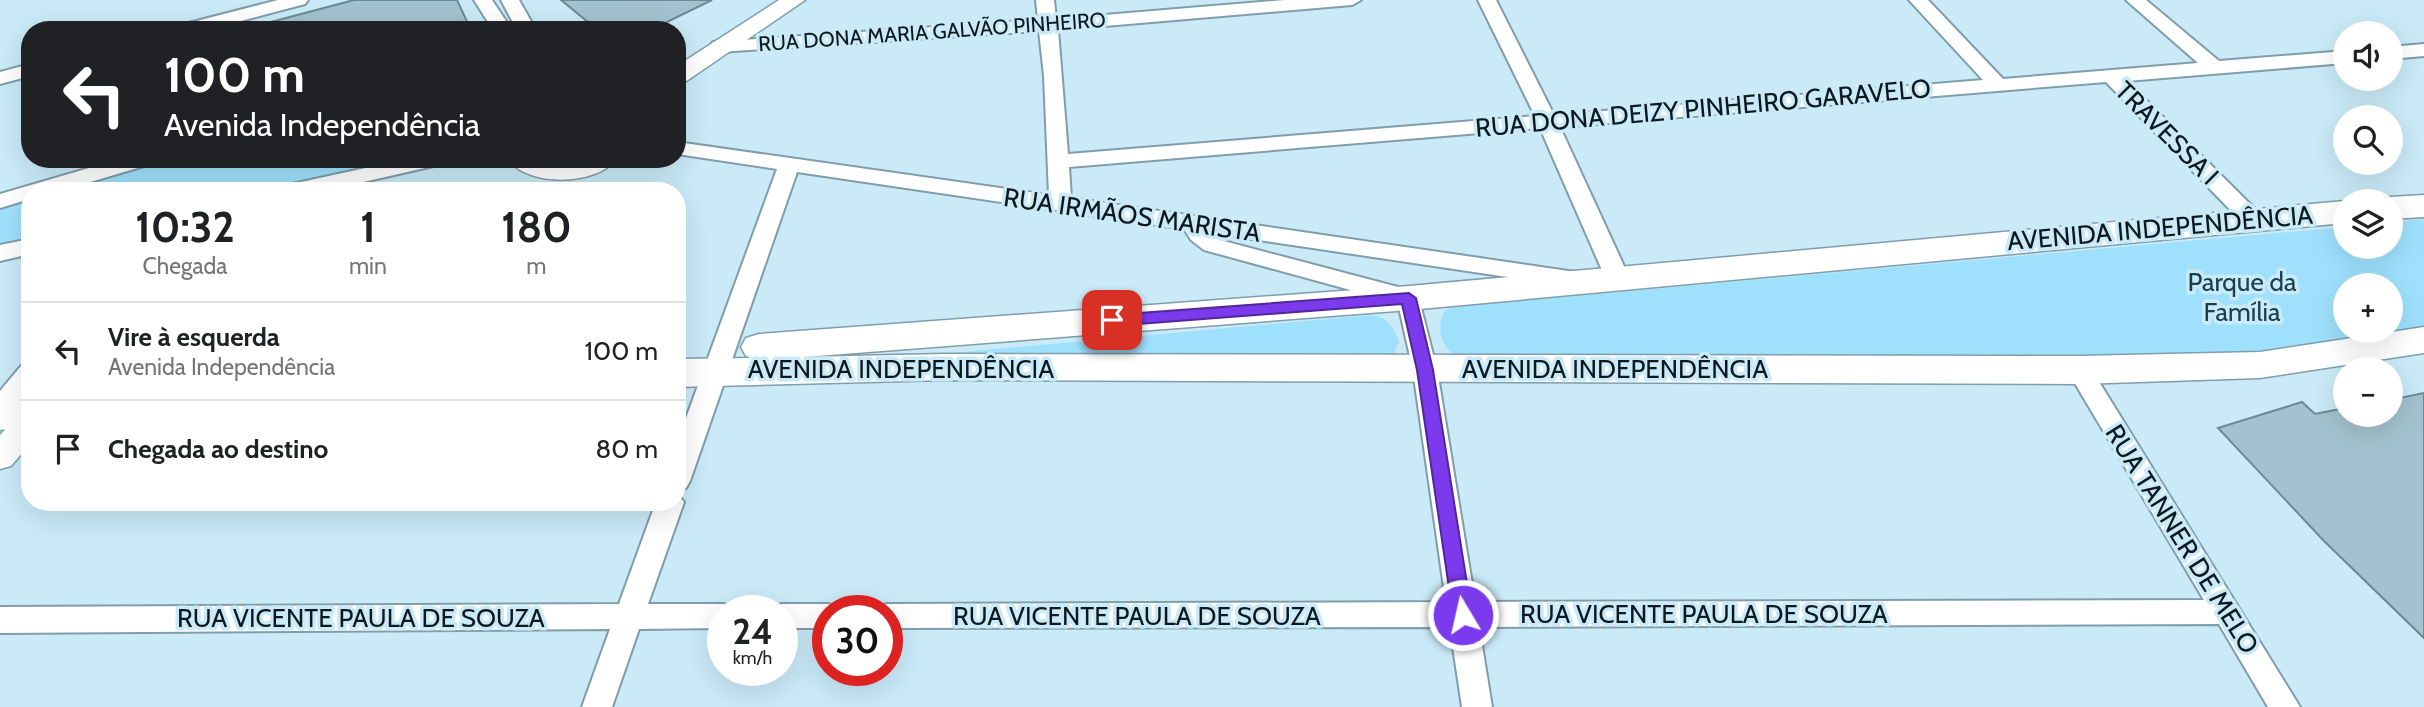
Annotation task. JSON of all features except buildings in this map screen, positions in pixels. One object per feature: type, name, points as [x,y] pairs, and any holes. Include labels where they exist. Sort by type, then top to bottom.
[{"type":"main road","points":[[2403,207],[2424,206]]},
{"type":"main road","name":"AVENIDA INDEPENDÊNCIA","points":[[686,370],[720,359],[2333,213]]},
{"type":"main road","name":"AVENIDA INDEPENDÊNCIA","points":[[686,354],[720,359],[971,367],[2078,370],[2260,365],[2424,340]]},
{"type":"street","points":[[218,21],[299,0]]},
{"type":"street","points":[[483,0],[497,21]]},
{"type":"street","points":[[510,0],[522,21]]},
{"type":"street","points":[[686,47],[758,0]]},
{"type":"street","points":[[686,71],[794,0]]},
{"type":"street","points":[[1045,0],[1054,76],[1060,204]]},
{"type":"street","name":"RUA DONA MARIA GALVÃO PINHEIRO","points":[[720,46],[1047,25],[1264,3],[1352,0]]},
{"type":"street","points":[[1487,0],[1547,120],[1602,279]]},
{"type":"street","points":[[1918,0],[1997,84]]},
{"type":"street","points":[[2135,0],[2214,67]]},
{"type":"street","points":[[2403,52],[2424,50]]},
{"type":"street","name":"RUA DONA DEIZY PINHEIRO GARAVELO","points":[[1060,161],[2333,58]]},
{"type":"street","points":[[0,78],[21,72]]},
{"type":"street","name":"TRAVESSA I","points":[[2110,76],[2253,220]]},
{"type":"street","name":"RUA IRMÃOS MARISTA","points":[[686,149],[1191,223],[1602,279]]},
{"type":"street","points":[[686,455],[789,165]]},
{"type":"street","points":[[66,182],[113,168]]},
{"type":"street","points":[[333,182],[397,168]]},
{"type":"street","points":[[545,181],[580,168]]},
{"type":"street","points":[[0,201],[21,195]]},
{"type":"street","points":[[1191,223],[1199,235],[1212,245],[1409,298],[1425,370],[1477,707]]},
{"type":"street","points":[[0,253],[21,248]]},
{"type":"street","name":"RUA TANNER DE MELO","points":[[2078,370],[2286,707]]},
{"type":"street","points":[[14,427],[21,403]]},
{"type":"street","points":[[597,707],[667,511]]},
{"type":"street","name":"RUA VICENTE PAULA DE SOUZA","points":[[903,616],[2227,612]]},
{"type":"street","name":"RUA VICENTE PAULA DE SOUZA","points":[[0,620],[707,616]]},
{"type":"green space","points":[[136,168],[368,168],[303,182],[89,182]]},
{"type":"green space","points":[[21,202],[21,242],[0,247],[0,208]]},
{"type":"green space","name":"Parque da Família","points":[[2424,219],[2424,330],[2403,333],[2403,273],[2333,273],[2333,343],[2338,343],[2251,356],[1456,358],[1443,342],[1440,330],[1445,310],[1452,307],[2333,228],[2333,259],[2403,259],[2403,221]]},
{"type":"green space","points":[[1371,315],[1386,320],[1395,332],[1399,342],[1391,359],[908,357]]},
{"type":"route","points":[[1112,320],[1409,298],[1425,370],[1463,615]]}]
